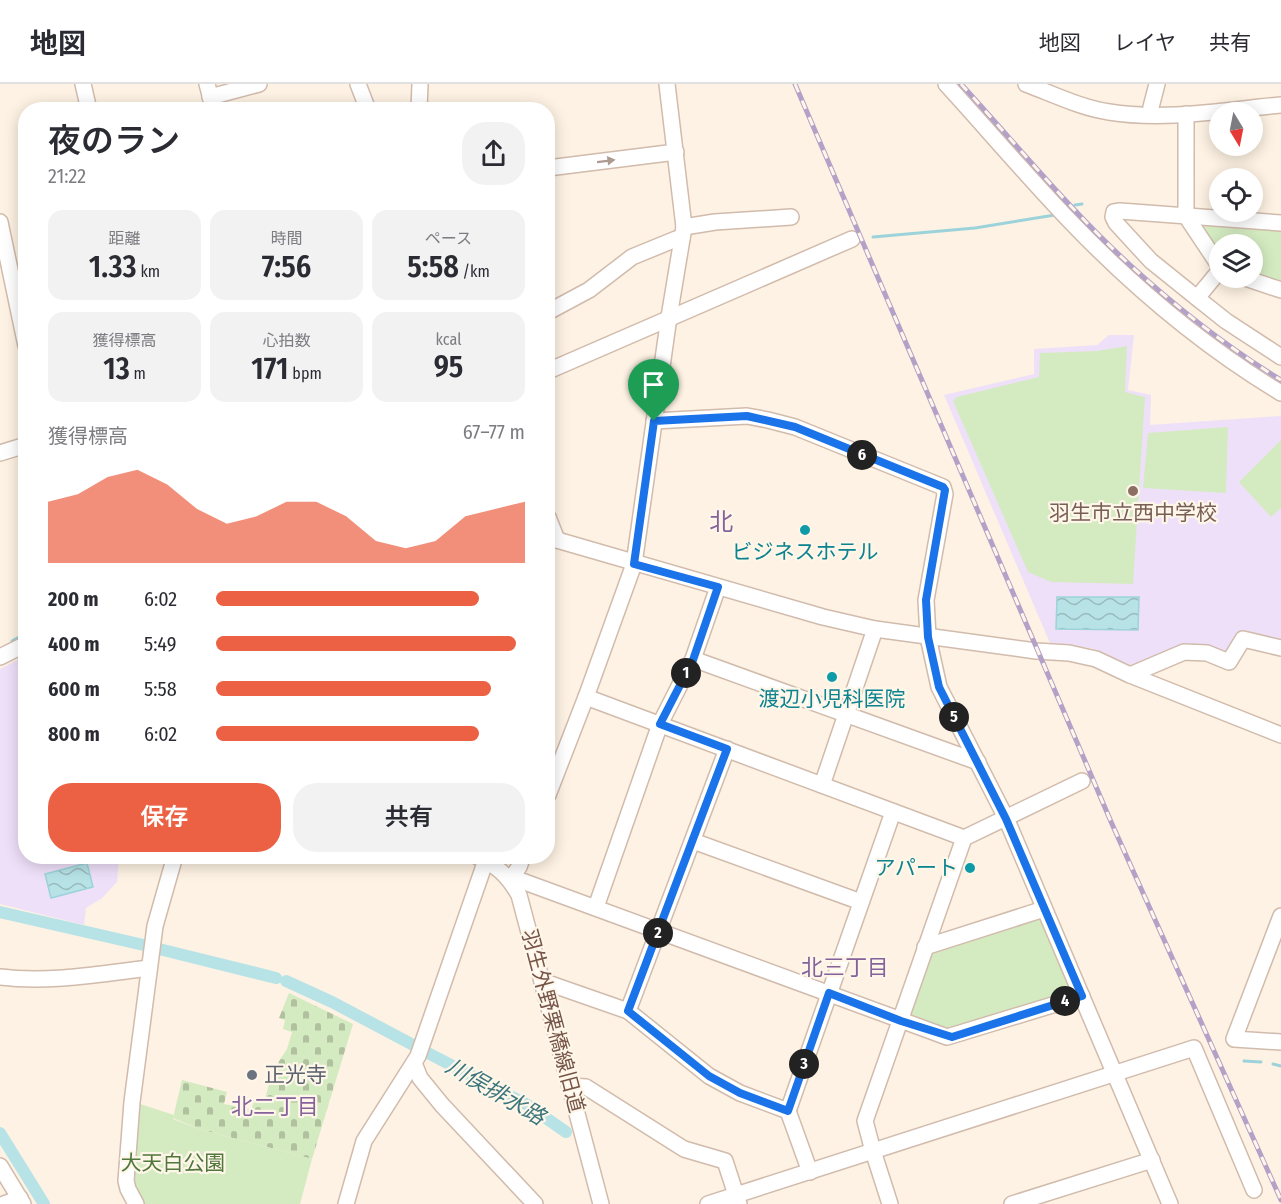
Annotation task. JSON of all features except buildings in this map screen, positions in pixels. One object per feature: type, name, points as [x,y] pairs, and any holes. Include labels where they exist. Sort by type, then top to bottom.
[{"type":"street","points":[[83,84],[87,102]]},
{"type":"street","points":[[210,97],[259,84]]},
{"type":"street","points":[[358,84],[365,102]]},
{"type":"street","points":[[419,102],[420,84]]},
{"type":"street","points":[[555,777],[634,564],[683,233],[667,84]]},
{"type":"street","points":[[946,84],[1067,219],[1128,278],[1178,321],[1281,393]]},
{"type":"street","points":[[1026,84],[1081,105],[1108,112],[1151,115],[1186,114],[1281,105]]},
{"type":"street","points":[[1151,115],[1157,84]]},
{"type":"street","points":[[1186,114],[1186,216],[1209,251]]},
{"type":"street","points":[[555,167],[676,152]]},
{"type":"street","points":[[1281,223],[1120,211],[1114,212],[1113,217],[1151,261],[1226,321],[1281,357]]},
{"type":"street","points":[[555,308],[589,290],[632,257],[676,239],[683,233],[715,222],[791,217]]},
{"type":"street","points":[[1,229],[18,296]]},
{"type":"street","points":[[555,368],[852,239]]},
{"type":"street","points":[[1197,298],[1209,282]]},
{"type":"street","points":[[1263,284],[1281,290]]},
{"type":"street","points":[[654,421],[747,416],[768,420],[795,427],[943,487],[945,494],[926,600],[928,637],[939,687],[1006,819],[1170,1204]]},
{"type":"street","points":[[0,453],[18,447]]},
{"type":"street","points":[[555,540],[823,617],[875,629],[1069,653],[1096,659],[1130,675],[1281,735]]},
{"type":"street","points":[[596,907],[660,724],[693,660],[718,587]]},
{"type":"street","points":[[822,785],[875,629]]},
{"type":"street","points":[[1130,675],[1184,652],[1207,653],[1228,662],[1243,639],[1281,648]]},
{"type":"street","points":[[0,657],[18,648]]},
{"type":"street","points":[[693,660],[978,762]]},
{"type":"street","points":[[586,697],[964,838],[1082,781]]},
{"type":"street","points":[[628,1011],[727,749]]},
{"type":"street","points":[[810,1172],[788,1111],[893,812]]},
{"type":"street","points":[[890,1204],[865,1121],[964,838]]},
{"type":"street","points":[[693,841],[861,902]]},
{"type":"street","points":[[136,1204],[127,1186],[132,1102],[154,926],[173,864]]},
{"type":"street","points":[[346,1204],[364,1141],[418,1055],[479,864]]},
{"type":"street","name":"羽生外野栗橋線旧道","points":[[491,864],[502,871],[510,880],[519,895],[524,910],[601,1204]]},
{"type":"street","points":[[510,880],[520,864]]},
{"type":"street","points":[[510,880],[522,880],[901,1021],[952,1037],[1082,996]]},
{"type":"street","points":[[925,947],[1044,909]]},
{"type":"street","points":[[1281,916],[1234,1039],[1281,1042]]},
{"type":"street","points":[[0,977],[27,979],[78,976],[149,968]]},
{"type":"street","points":[[542,981],[628,1011],[709,1076],[740,1093],[788,1111]]},
{"type":"street","points":[[708,1204],[738,1200],[873,1151],[1194,1048],[1254,1190]]},
{"type":"street","points":[[418,1055],[420,1078],[442,1105],[535,1204]]},
{"type":"street","points":[[570,1086],[586,1087],[684,1149],[725,1161],[738,1200]]},
{"type":"street","points":[[1012,1204],[1152,1160]]},
{"type":"street","points":[[0,1166],[22,1201],[3,1204]]},
{"type":"shaded area","name":"羽生市立西中学校","points":[[1109,335],[1134,335],[1128,390],[1151,395],[1150,425],[1281,416],[1281,644],[1257,637],[1226,657],[1213,650],[1131,666],[1091,648],[1050,643],[944,395],[1034,374],[1034,349],[1097,345]]},
{"type":"shaded area","points":[[18,660],[18,864],[118,864],[117,882],[102,898],[86,908],[84,925],[0,904],[0,669]]},
{"type":"green space","points":[[1194,220],[1281,227],[1281,286],[1263,280],[1263,234],[1209,234],[1209,244]]},
{"type":"green space","points":[[1127,346],[1125,392],[1145,397],[1133,584],[1051,582],[1028,572],[953,401],[957,397],[1039,377],[1040,353],[1097,351]]},
{"type":"green space","points":[[1228,427],[1226,493],[1143,488],[1148,433]]},
{"type":"green space","points":[[1281,440],[1281,508],[1271,517],[1239,482]]},
{"type":"green space","points":[[1043,913],[1078,994],[949,1032],[913,1020],[910,1013],[928,950]]},
{"type":"green space","points":[[289,993],[353,1024],[312,1159],[199,1129],[173,1118],[182,1080],[227,1092],[224,1104],[251,1109],[256,1097],[265,1099],[273,1070],[287,1049],[292,1032],[283,1029],[285,1020],[279,1018]]},
{"type":"green space","name":"大天白公園","points":[[137,1103],[174,1115],[173,1119],[199,1129],[312,1159],[300,1204],[142,1204],[129,1180]]},
{"type":"water","points":[[1057,597],[1139,597],[1138,630],[1056,629]]},
{"type":"water","points":[[87,864],[93,887],[51,898],[45,874]]},
{"type":"waterway","points":[[1075,205],[1082,204]]},
{"type":"waterway","points":[[873,237],[975,228],[1055,215]]},
{"type":"waterway","points":[[12,641],[18,638]]},
{"type":"waterway","name":"川俣排水路","points":[[0,912],[148,946]]},
{"type":"waterway","name":"川俣排水路","points":[[155,948],[276,978]]},
{"type":"waterway","name":"川俣排水路","points":[[286,981],[332,1002],[417,1047]]},
{"type":"waterway","name":"川俣排水路","points":[[426,1052],[526,1104],[566,1132]]},
{"type":"waterway","points":[[1244,1061],[1261,1062]]},
{"type":"waterway","points":[[1273,1064],[1281,1066]]},
{"type":"waterway","points":[[0,1133],[44,1204]]},
{"type":"railway","points":[[795,84],[1112,824],[1281,1200]]},
{"type":"railway","points":[[961,84],[1064,199],[1129,264],[1202,326],[1281,380]]},
{"type":"place","name":"羽生市立西中学校","points":[[1133,491]]},
{"type":"place","name":"ビジネスホテル","points":[[805,530]]},
{"type":"place","name":"渡辺小児科医院","points":[[832,677]]},
{"type":"place","name":"アパート","points":[[970,868]]},
{"type":"place","name":"正光寺","points":[[252,1075]]},
{"type":"district","name":"北","points":[[721,522]]},
{"type":"district","name":"北三丁目","points":[[845,967]]},
{"type":"district","name":"北二丁目","points":[[275,1106]]},
{"type":"route","points":[[747,416],[768,420],[795,427],[943,487],[945,494],[926,600],[928,637],[939,687],[1006,819],[1082,996],[952,1037],[901,1021],[829,993],[788,1111],[740,1093],[709,1076],[628,1011],[727,749],[660,724],[693,660],[718,587],[634,564],[654,421],[747,416]]}]
